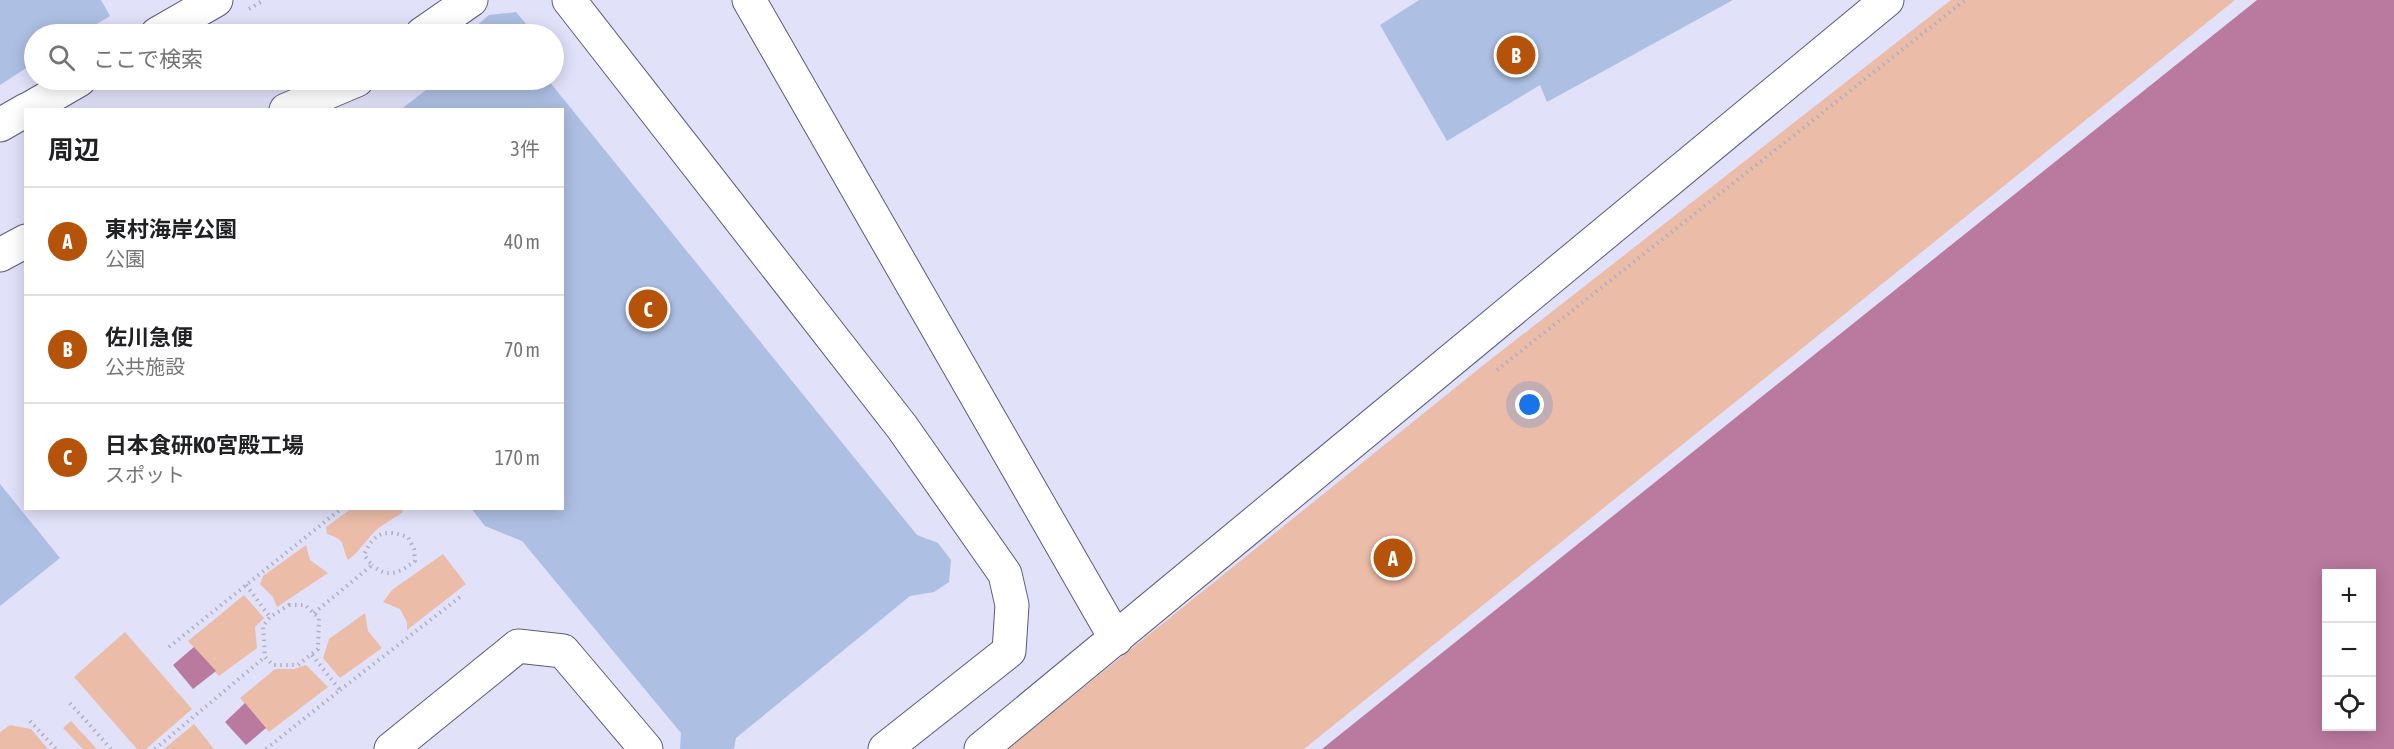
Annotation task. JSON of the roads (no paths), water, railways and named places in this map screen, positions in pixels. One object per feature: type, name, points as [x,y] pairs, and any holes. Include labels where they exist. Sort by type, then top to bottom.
[{"type":"street","points":[[174,24],[216,0]]},
{"type":"street","points":[[436,24],[471,0]]},
{"type":"street","points":[[569,0],[902,428],[1005,574],[1012,605],[1009,651],[885,749]]},
{"type":"street","points":[[749,0],[1116,639]]},
{"type":"street","points":[[981,749],[1887,0]]},
{"type":"street","points":[[30,108],[61,90]]},
{"type":"street","points":[[291,108],[333,90]]},
{"type":"street","points":[[0,125],[24,111]]},
{"type":"street","points":[[0,255],[24,242]]},
{"type":"street","points":[[391,749],[518,646],[562,651],[646,749]]},
{"type":"place","name":"佐川急便","points":[[1516,55]]},
{"type":"place","name":"日本食研KO宮殿工場","points":[[648,309]]},
{"type":"place","name":"東村海岸公園","points":[[1393,558]]}]
